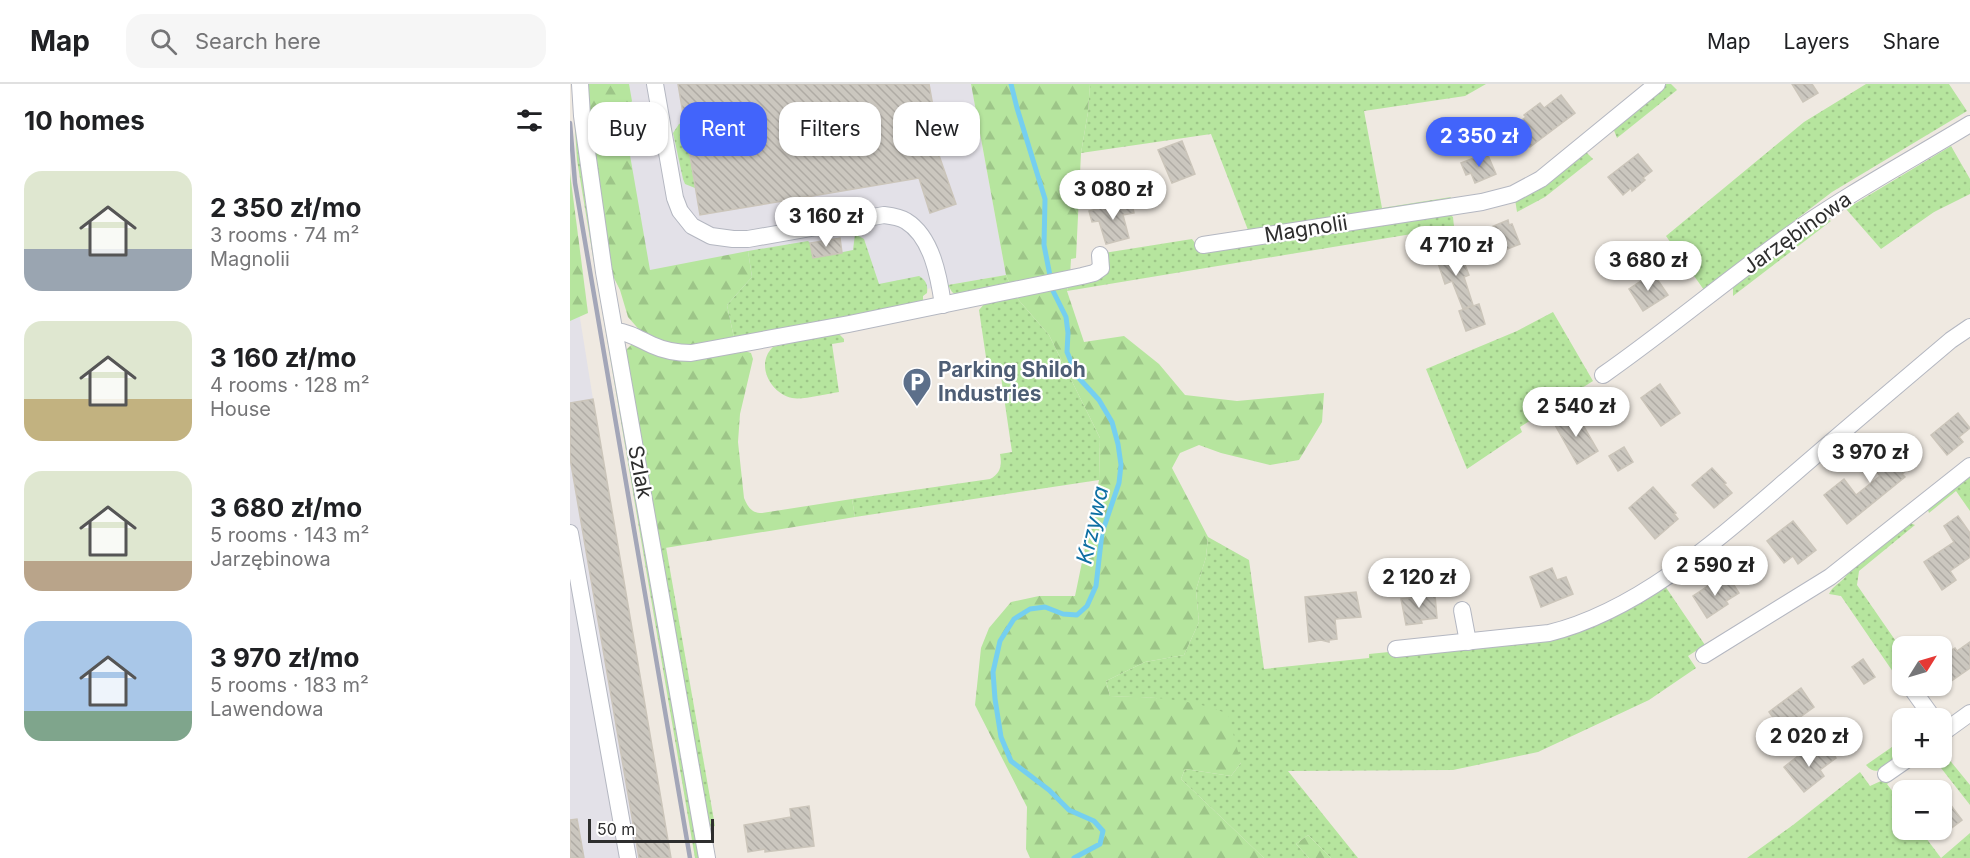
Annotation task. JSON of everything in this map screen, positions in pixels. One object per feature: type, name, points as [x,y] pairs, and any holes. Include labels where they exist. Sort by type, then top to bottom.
[{"type":"street","name":"Szlak","points":[[580,84],[591,185],[707,858]]},
{"type":"street","points":[[655,84],[675,198],[680,211],[692,226],[711,236],[748,239],[884,215],[895,216],[906,220],[923,238],[934,266],[943,305]]},
{"type":"street","name":"Magnolii","points":[[1203,245],[1482,202],[1513,194],[1541,179],[1657,84]]},
{"type":"street","name":"Jarzębinowa","points":[[1603,375],[1808,223],[1970,124]]},
{"type":"street","points":[[615,331],[629,333],[665,350],[691,353],[849,324],[1095,273],[1101,268],[1100,255]]},
{"type":"street","points":[[1396,650],[1563,630],[1635,595],[1705,550],[1943,347],[1970,327]]},
{"type":"street","points":[[1704,655],[1830,577],[1970,466]]},
{"type":"street","points":[[570,533],[628,858]]},
{"type":"street","points":[[1462,610],[1468,642]]},
{"type":"street","points":[[1952,726],[1970,713]]},
{"type":"street","points":[[1886,774],[1895,768]]},
{"type":"shaded area","points":[[610,84],[971,84],[974,102],[893,102],[893,156],[980,156],[980,133],[1006,275],[663,335],[625,156],[668,156],[668,102],[614,102]]},
{"type":"shaded area","points":[[570,256],[593,399],[671,858],[570,858]]},
{"type":"green space","points":[[572,84],[701,858],[695,858],[590,239],[577,160]]},
{"type":"green space","points":[[586,84],[629,84],[631,102],[588,102]]},
{"type":"green space","points":[[971,84],[1090,84],[1081,153],[1076,258],[1071,259],[1067,291],[1084,342],[1124,336],[1159,364],[1185,395],[1237,401],[1324,393],[1322,422],[1299,460],[1270,465],[1199,445],[1180,453],[1172,468],[1208,537],[1206,557],[1196,590],[1199,622],[1184,655],[1145,662],[1106,681],[1110,696],[1185,702],[1228,714],[1241,763],[1231,776],[1185,769],[1181,779],[1264,858],[1030,858],[1026,849],[1027,807],[975,705],[981,648],[989,628],[1011,602],[1039,596],[1075,596],[1099,480],[1100,438],[1049,335],[1016,297],[1006,275],[980,133],[980,102],[974,102]]},
{"type":"green space","points":[[1090,84],[1486,84],[1465,96],[1364,111],[1382,208],[1451,197],[1449,201],[1248,230],[1211,134],[1081,153]]},
{"type":"green space","points":[[1666,84],[1671,84],[1677,90],[1617,138],[1613,128]]},
{"type":"green space","points":[[1866,84],[1949,84],[1967,111],[1832,192],[1704,290],[1666,236],[1804,122]]},
{"type":"green space","points":[[679,124],[680,156],[690,156],[695,188],[685,184],[683,179],[673,133]]},
{"type":"green space","points":[[1951,146],[1970,179],[1970,194],[1934,212],[1881,249],[1846,209]]},
{"type":"green space","points":[[1586,152],[1593,159],[1545,197],[1517,212],[1515,199]]},
{"type":"green space","points":[[595,156],[630,156],[650,270],[748,251],[752,277],[727,305],[734,338],[682,347],[671,346],[642,333],[628,317],[613,276]]},
{"type":"green space","points":[[570,173],[588,313],[570,321]]},
{"type":"green space","points":[[1448,213],[1453,217],[1454,227],[1067,291],[1069,282],[1101,276],[1104,253],[1192,239],[1201,251]]},
{"type":"green space","points":[[1826,218],[1831,221],[1733,296],[1733,286]]},
{"type":"green space","points":[[855,234],[864,239],[879,284],[919,276],[925,281],[927,288],[923,301],[734,338],[727,305],[752,277],[748,251],[808,241],[813,258],[853,250]]},
{"type":"green space","points":[[1006,275],[1011,286],[959,297],[948,285]]},
{"type":"green space","points":[[1016,297],[1049,335],[1100,438],[1099,480],[855,517],[852,499],[990,479],[999,471],[1000,454],[1012,452],[999,363],[987,364],[979,310],[985,303]]},
{"type":"green space","points":[[1553,312],[1593,381],[1520,427],[1522,432],[1467,469],[1426,369],[1517,331]]},
{"type":"green space","points":[[839,334],[844,339],[844,342],[832,344],[839,392],[808,398],[792,398],[777,390],[765,369],[765,361],[773,347]]},
{"type":"green space","points":[[631,345],[751,353],[753,359],[740,414],[738,442],[744,498],[749,507],[755,512],[762,513],[852,499],[855,517],[659,549],[624,352]]},
{"type":"green space","points":[[1970,472],[1970,511],[1956,491],[1929,513],[1928,510]]},
{"type":"green space","points":[[1910,523],[1915,525],[1859,571],[1857,585],[1892,636],[1892,670],[1841,596],[1829,594],[1850,568]]},
{"type":"green space","points":[[1208,537],[1249,560],[1264,669],[1369,658],[1369,654],[1549,636],[1663,583],[1705,645],[1688,656],[1696,668],[1649,700],[1538,752],[1453,770],[1288,771],[1358,858],[1331,858],[1308,835],[1296,844],[1309,858],[1264,858],[1181,779],[1185,769],[1231,776],[1241,763],[1156,698],[1110,696],[1106,681],[1145,662],[1184,655],[1199,622],[1196,590],[1206,557]]},
{"type":"green space","points":[[666,547],[715,826],[707,828],[659,549]]},
{"type":"green space","points":[[1892,747],[1892,764],[1875,771],[1866,765]]},
{"type":"green space","points":[[1952,763],[1970,785],[1970,805],[1952,780],[1941,768],[1952,768]]},
{"type":"green space","points":[[1901,768],[1908,768],[1887,784],[1892,791],[1892,840],[1928,840],[1941,858],[1747,858],[1860,772],[1870,786]]},
{"type":"green space","points":[[1970,833],[1970,858],[1941,858]]},
{"type":"green space","points":[[1308,835],[1331,858],[1309,858],[1296,844]]},
{"type":"building","points":[[678,84],[929,84],[932,102],[893,102],[893,156],[939,156],[956,204],[930,213],[919,178],[700,215],[690,156],[767,156],[767,102],[681,102]]},
{"type":"building","points":[[1792,84],[1812,84],[1818,93],[1803,102]]},
{"type":"building","points":[[1561,95],[1575,113],[1530,147],[1517,130],[1522,126],[1519,122],[1526,117],[1524,115],[1540,103],[1544,108]]},
{"type":"building","points":[[1182,141],[1195,174],[1172,183],[1158,150]]},
{"type":"building","points":[[1487,153],[1496,174],[1475,183],[1471,173],[1466,175],[1461,163]]},
{"type":"building","points":[[1638,154],[1652,171],[1632,191],[1631,188],[1623,195],[1608,177]]},
{"type":"building","points":[[1131,200],[1134,213],[1123,215],[1129,238],[1106,244],[1099,221],[1092,222],[1089,211]]},
{"type":"building","points":[[1508,220],[1520,244],[1492,255],[1486,239],[1492,237],[1489,228]]},
{"type":"building","points":[[840,238],[842,253],[813,258],[810,243]]},
{"type":"building","points":[[1460,252],[1469,275],[1464,277],[1473,305],[1463,309],[1452,281],[1445,284],[1437,260]]},
{"type":"building","points":[[1653,273],[1668,295],[1643,311],[1629,289]]},
{"type":"building","points":[[1479,304],[1485,324],[1466,331],[1459,311]]},
{"type":"building","points":[[1660,384],[1680,413],[1661,426],[1641,398]]},
{"type":"building","points":[[593,399],[671,858],[639,858],[570,458],[570,403]]},
{"type":"building","points":[[1575,411],[1598,451],[1577,464],[1555,425]]},
{"type":"building","points":[[1958,413],[1970,428],[1959,437],[1963,442],[1947,455],[1931,435]]},
{"type":"building","points":[[1887,446],[1893,454],[1901,447],[1914,465],[1902,474],[1905,477],[1847,524],[1824,495],[1844,479],[1856,495],[1880,476],[1868,461]]},
{"type":"building","points":[[1624,447],[1633,462],[1618,471],[1609,456]]},
{"type":"building","points":[[1712,468],[1732,493],[1714,508],[1692,485]]},
{"type":"building","points":[[1653,487],[1676,513],[1674,514],[1678,519],[1655,539],[1629,508]]},
{"type":"building","points":[[1958,516],[1970,533],[1970,557],[1950,571],[1956,580],[1942,590],[1924,562],[1954,542],[1944,526]]},
{"type":"building","points":[[1793,521],[1816,550],[1798,564],[1793,556],[1784,563],[1767,541]]},
{"type":"building","points":[[1552,568],[1557,580],[1566,577],[1573,594],[1541,607],[1530,577]]},
{"type":"building","points":[[1730,579],[1739,593],[1726,601],[1728,604],[1707,618],[1693,596],[1714,582],[1718,586]]},
{"type":"building","points":[[1356,592],[1361,617],[1335,619],[1337,639],[1329,640],[1329,642],[1321,640],[1309,642],[1305,597]]},
{"type":"building","points":[[1435,595],[1437,618],[1406,625],[1401,599]]},
{"type":"building","points":[[1970,642],[1970,668],[1952,680],[1952,650],[1955,648],[1957,651]]},
{"type":"building","points":[[1863,659],[1875,677],[1864,684],[1852,667]]},
{"type":"building","points":[[1801,688],[1814,707],[1782,730],[1769,712]]},
{"type":"building","points":[[1829,747],[1836,758],[1820,770],[1824,776],[1804,792],[1784,767],[1807,749],[1814,758]]},
{"type":"building","points":[[809,806],[814,846],[748,852],[744,825],[791,817],[790,809]]},
{"type":"building","points":[[1952,807],[1962,820],[1952,828]]},
{"type":"building","points":[[577,819],[584,858],[570,858],[570,820]]},
{"type":"waterway","name":"Krzywa","points":[[1011,84],[1045,199],[1044,245],[1053,291],[1066,317],[1067,352],[1077,376],[1099,400],[1112,422],[1121,465],[1119,483],[1102,533],[1096,586],[1087,606],[1077,615],[1063,614],[1045,607],[1030,609],[1014,619],[1000,641],[993,672],[1001,737],[1011,761],[1049,790],[1069,810],[1094,821],[1103,831],[1100,844],[1074,858]]},
{"type":"railway","points":[[570,123],[575,183],[690,858]]},
{"type":"place","name":"Parking Shiloh Industries","points":[[917,408]]}]
